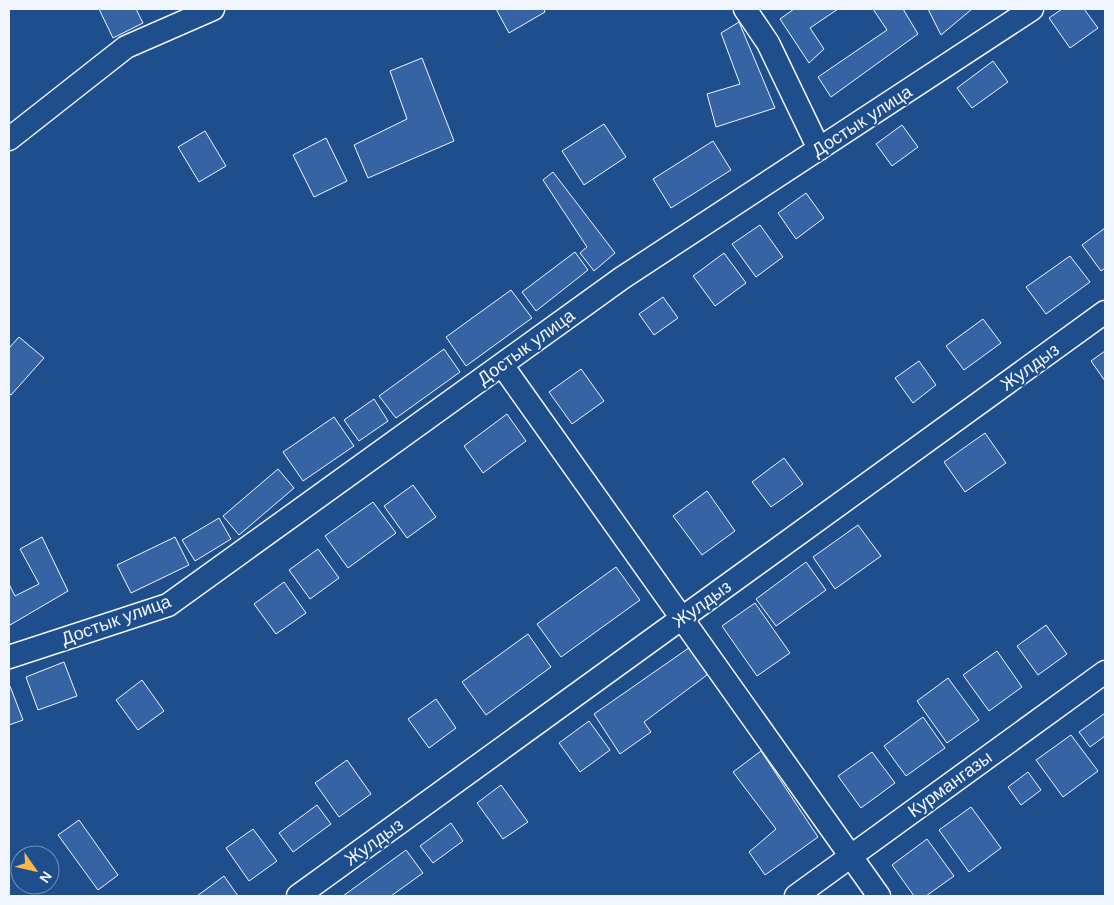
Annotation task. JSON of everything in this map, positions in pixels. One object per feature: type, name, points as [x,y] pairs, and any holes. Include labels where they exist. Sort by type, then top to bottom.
[{"type":"street","points":[[9,139],[126,47],[213,9]]},
{"type":"street","points":[[746,9],[768,43],[819,149]]},
{"type":"street","name":"Достык улица","points":[[10,653],[168,605],[622,278],[1032,9]]},
{"type":"street","name":"Жулдыз","points":[[298,896],[1105,312]]},
{"type":"street","points":[[502,365],[879,896]]},
{"type":"street","name":"Курмангазы","points":[[796,896],[1105,672]]},
{"type":"building","points":[[99,9],[136,9],[143,23],[113,38]]},
{"type":"building","points":[[496,9],[544,9],[545,12],[509,33]]},
{"type":"building","points":[[794,9],[838,9],[810,28],[824,49],[809,63],[780,19]]},
{"type":"building","points":[[873,9],[903,9],[918,34],[831,97],[818,77],[887,30]]},
{"type":"building","points":[[928,9],[972,9],[941,35]]},
{"type":"building","points":[[1062,9],[1084,9],[1098,28],[1070,48],[1049,18]]},
{"type":"building","points":[[739,22],[775,108],[716,127],[707,94],[740,84],[721,33]]},
{"type":"building","points":[[422,58],[454,141],[368,178],[354,145],[407,119],[390,71]]},
{"type":"building","points":[[993,61],[1008,82],[972,108],[957,88]]},
{"type":"building","points":[[604,124],[626,157],[584,185],[562,151]]},
{"type":"building","points":[[902,125],[918,147],[892,166],[876,144]]},
{"type":"building","points":[[205,131],[226,166],[199,182],[178,147]]},
{"type":"building","points":[[326,138],[347,181],[314,197],[293,155]]},
{"type":"building","points":[[713,141],[731,170],[671,208],[653,179]]},
{"type":"building","points":[[553,172],[615,253],[594,271],[580,253],[587,247],[543,180]]},
{"type":"building","points":[[806,193],[824,218],[796,239],[778,213]]},
{"type":"building","points":[[760,225],[783,257],[756,277],[732,244]]},
{"type":"building","points":[[1105,228],[1105,268],[1101,271],[1082,245]]},
{"type":"building","points":[[575,252],[588,270],[536,311],[522,292]]},
{"type":"building","points":[[724,253],[746,283],[715,306],[693,276]]},
{"type":"building","points":[[1070,256],[1090,282],[1046,314],[1026,287]]},
{"type":"building","points":[[511,290],[532,318],[466,366],[446,337]]},
{"type":"building","points":[[663,297],[678,318],[654,335],[639,314]]},
{"type":"building","points":[[983,319],[1001,343],[964,370],[946,346]]},
{"type":"building","points":[[19,337],[44,358],[11,395],[9,393],[9,348]]},
{"type":"building","points":[[444,349],[460,372],[396,418],[379,396]]},
{"type":"building","points":[[1105,351],[1105,381],[1091,361]]},
{"type":"building","points":[[919,361],[936,385],[913,403],[895,378]]},
{"type":"building","points":[[581,369],[604,401],[572,424],[549,392]]},
{"type":"building","points":[[374,399],[388,421],[359,441],[344,420]]},
{"type":"building","points":[[507,414],[526,441],[483,473],[464,446]]},
{"type":"building","points":[[334,417],[354,446],[303,481],[283,452]]},
{"type":"building","points":[[985,433],[1006,463],[965,492],[944,462]]},
{"type":"building","points":[[784,458],[803,484],[771,507],[752,482]]},
{"type":"building","points":[[278,469],[294,488],[239,535],[223,516]]},
{"type":"building","points":[[413,485],[436,517],[407,538],[384,506]]},
{"type":"building","points":[[707,491],[735,531],[702,555],[673,516]]},
{"type":"building","points":[[373,502],[396,533],[348,568],[325,536]]},
{"type":"building","points":[[219,518],[231,539],[195,561],[182,540]]},
{"type":"building","points":[[858,525],[881,556],[835,589],[813,557]]},
{"type":"building","points":[[42,537],[68,591],[10,625],[9,584],[15,596],[39,584],[20,549]]},
{"type":"building","points":[[175,537],[189,565],[131,593],[117,565]]},
{"type":"building","points":[[318,549],[339,578],[310,599],[289,570]]},
{"type":"building","points":[[806,562],[826,590],[776,626],[756,599]]},
{"type":"building","points":[[616,567],[640,600],[561,657],[537,624]]},
{"type":"building","points":[[284,582],[306,613],[276,634],[254,604]]},
{"type":"building","points":[[755,603],[790,653],[757,676],[722,626]]},
{"type":"building","points":[[1046,625],[1067,654],[1038,675],[1017,646]]},
{"type":"building","points":[[528,634],[551,667],[486,715],[462,682]]},
{"type":"building","points":[[693,645],[711,672],[644,722],[651,732],[620,754],[594,714]]},
{"type":"building","points":[[997,651],[1022,687],[989,711],[963,675]]},
{"type":"building","points":[[64,662],[77,696],[38,710],[26,677]]},
{"type":"building","points":[[948,678],[979,720],[947,743],[917,701]]},
{"type":"building","points":[[142,680],[164,711],[138,730],[116,700]]},
{"type":"building","points":[[9,686],[23,720],[9,725]]},
{"type":"building","points":[[436,699],[456,728],[429,748],[408,719]]},
{"type":"building","points":[[1105,713],[1105,736],[1090,747],[1079,732]]},
{"type":"building","points":[[923,717],[945,748],[906,776],[884,746]]},
{"type":"building","points":[[589,721],[610,750],[580,772],[559,743]]},
{"type":"building","points":[[1071,735],[1098,771],[1063,797],[1036,760]]},
{"type":"building","points":[[761,751],[818,837],[765,875],[749,852],[776,829],[733,772]]},
{"type":"building","points":[[872,752],[895,783],[861,808],[838,776]]},
{"type":"building","points":[[347,760],[371,794],[339,817],[315,783]]},
{"type":"building","points":[[1028,772],[1041,790],[1021,805],[1008,787]]},
{"type":"building","points":[[501,785],[528,822],[503,839],[477,803]]},
{"type":"building","points":[[317,805],[331,824],[293,852],[279,833]]},
{"type":"building","points":[[971,807],[1001,848],[969,872],[939,830]]},
{"type":"building","points":[[79,820],[118,875],[98,890],[58,835]]},
{"type":"building","points":[[451,823],[463,841],[433,863],[420,846]]},
{"type":"building","points":[[253,829],[277,861],[249,881],[226,848]]},
{"type":"building","points":[[927,839],[954,876],[926,896],[914,896],[892,865]]},
{"type":"building","points":[[406,850],[423,873],[391,896],[343,896]]},
{"type":"building","points":[[224,876],[238,896],[197,896]]}]
